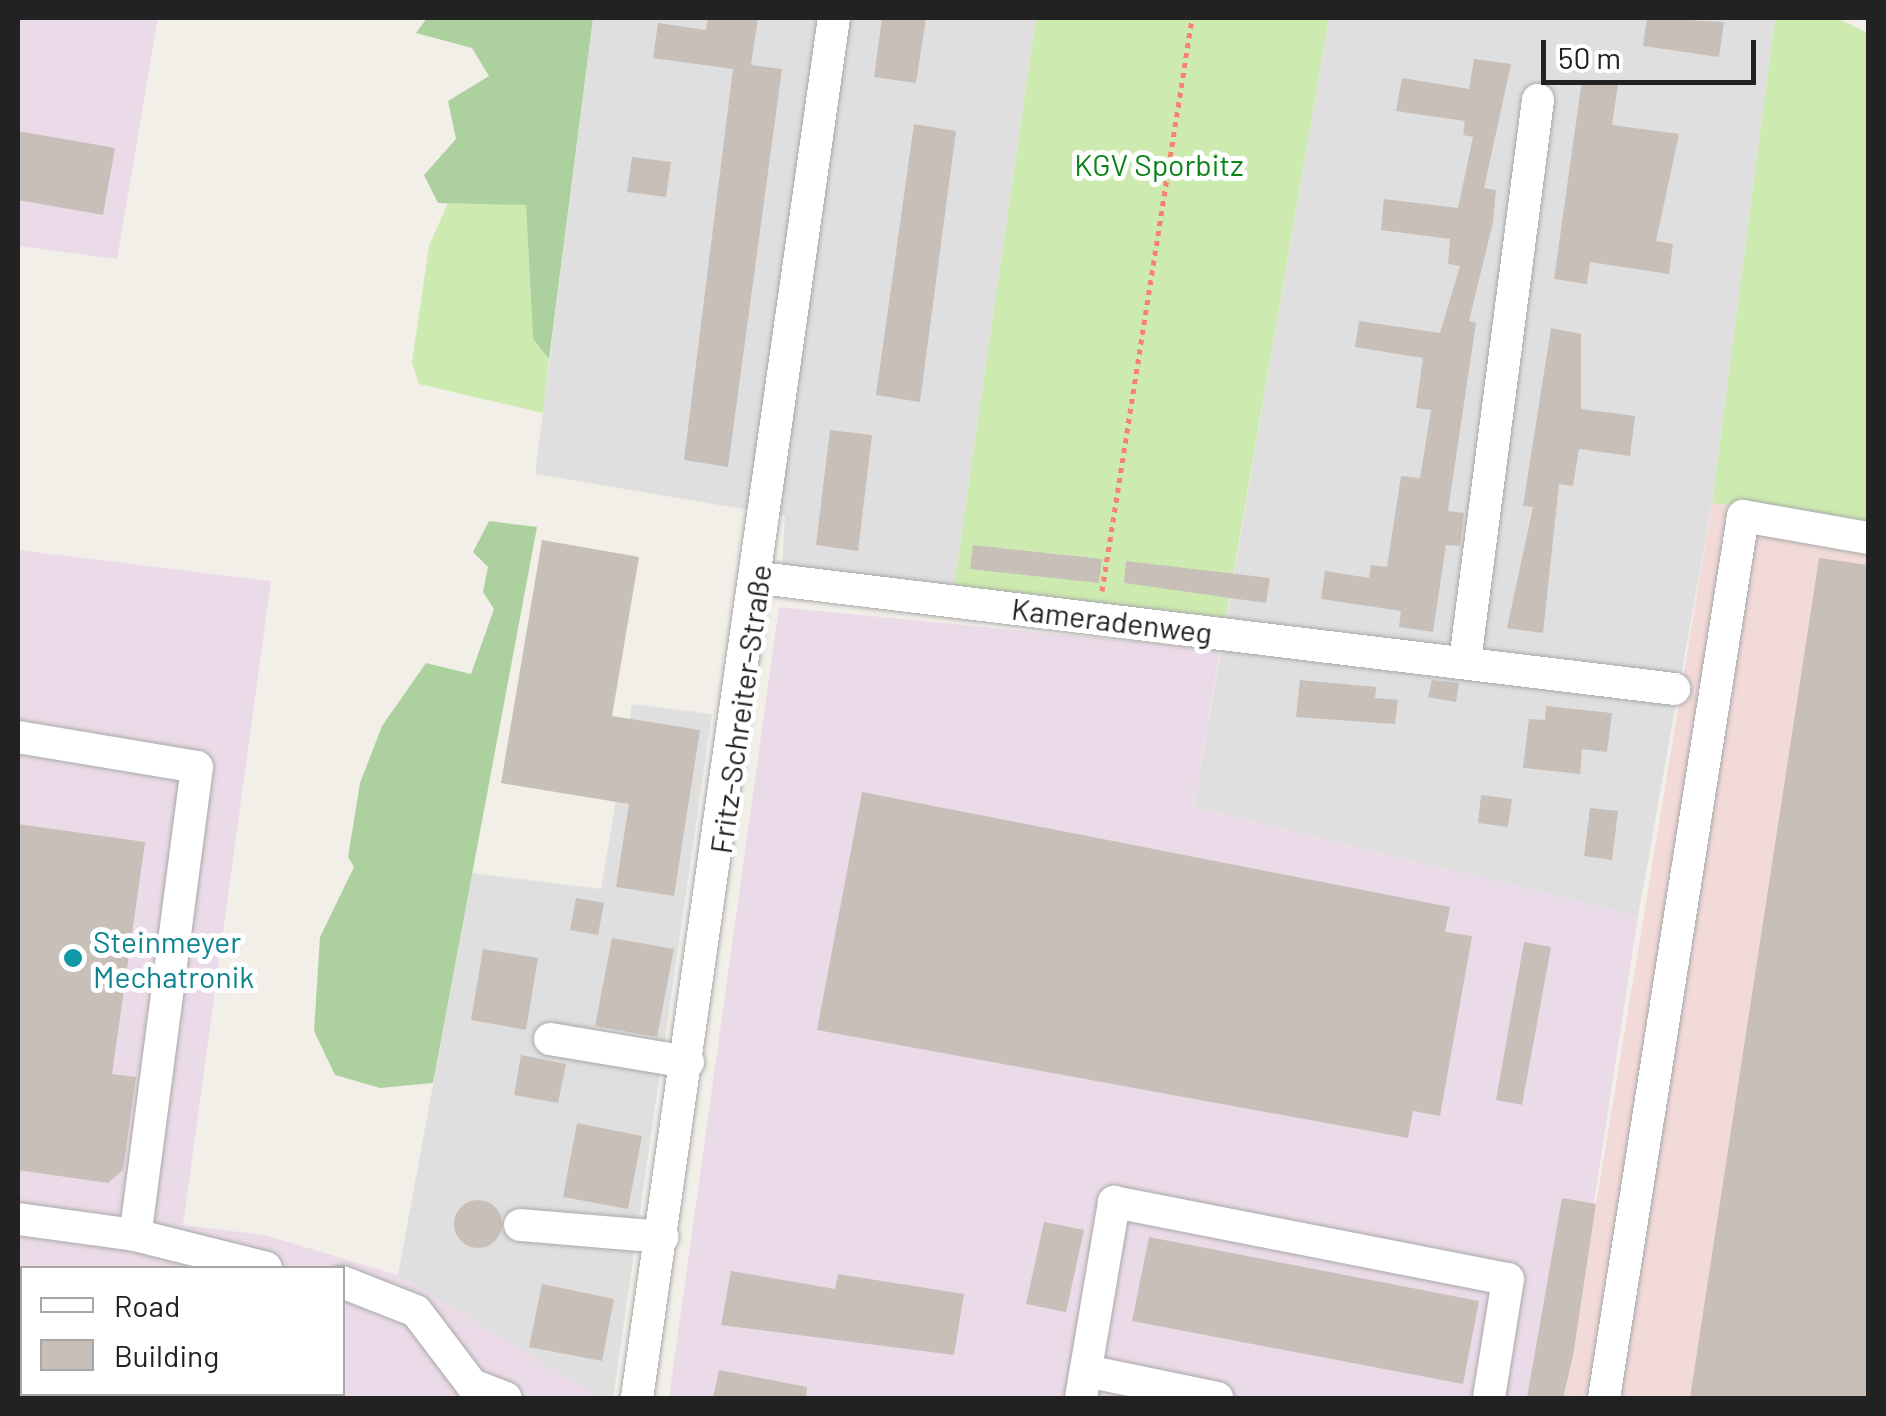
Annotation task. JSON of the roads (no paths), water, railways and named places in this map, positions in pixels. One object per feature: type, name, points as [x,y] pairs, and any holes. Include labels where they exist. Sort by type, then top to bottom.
[{"type":"street","name":"Fritz-Schreiter-Straße","points":[[637,1398],[760,578],[834,18]]},
{"type":"street","points":[[1465,662],[1538,100]]},
{"type":"street","points":[[1604,1398],[1743,516],[1868,538]]},
{"type":"street","name":"Kameradenweg","points":[[760,578],[1674,689]]},
{"type":"street","points":[[18,737],[197,767],[134,1235]]},
{"type":"street","points":[[550,1039],[688,1062]]},
{"type":"street","points":[[1217,1398],[1083,1385],[1114,1202],[1508,1279],[1489,1398]]},
{"type":"street","points":[[18,1220],[134,1235],[258,1266]]},
{"type":"street","points":[[520,1225],[662,1237]]},
{"type":"street","points":[[345,1283],[416,1312],[472,1384],[506,1398]]},
{"type":"place","name":"Steinmeyer Mechatronik","points":[[73,958]]},
{"type":"park label","name":"KGV Sporbitz","points":[[1159,164]]}]
